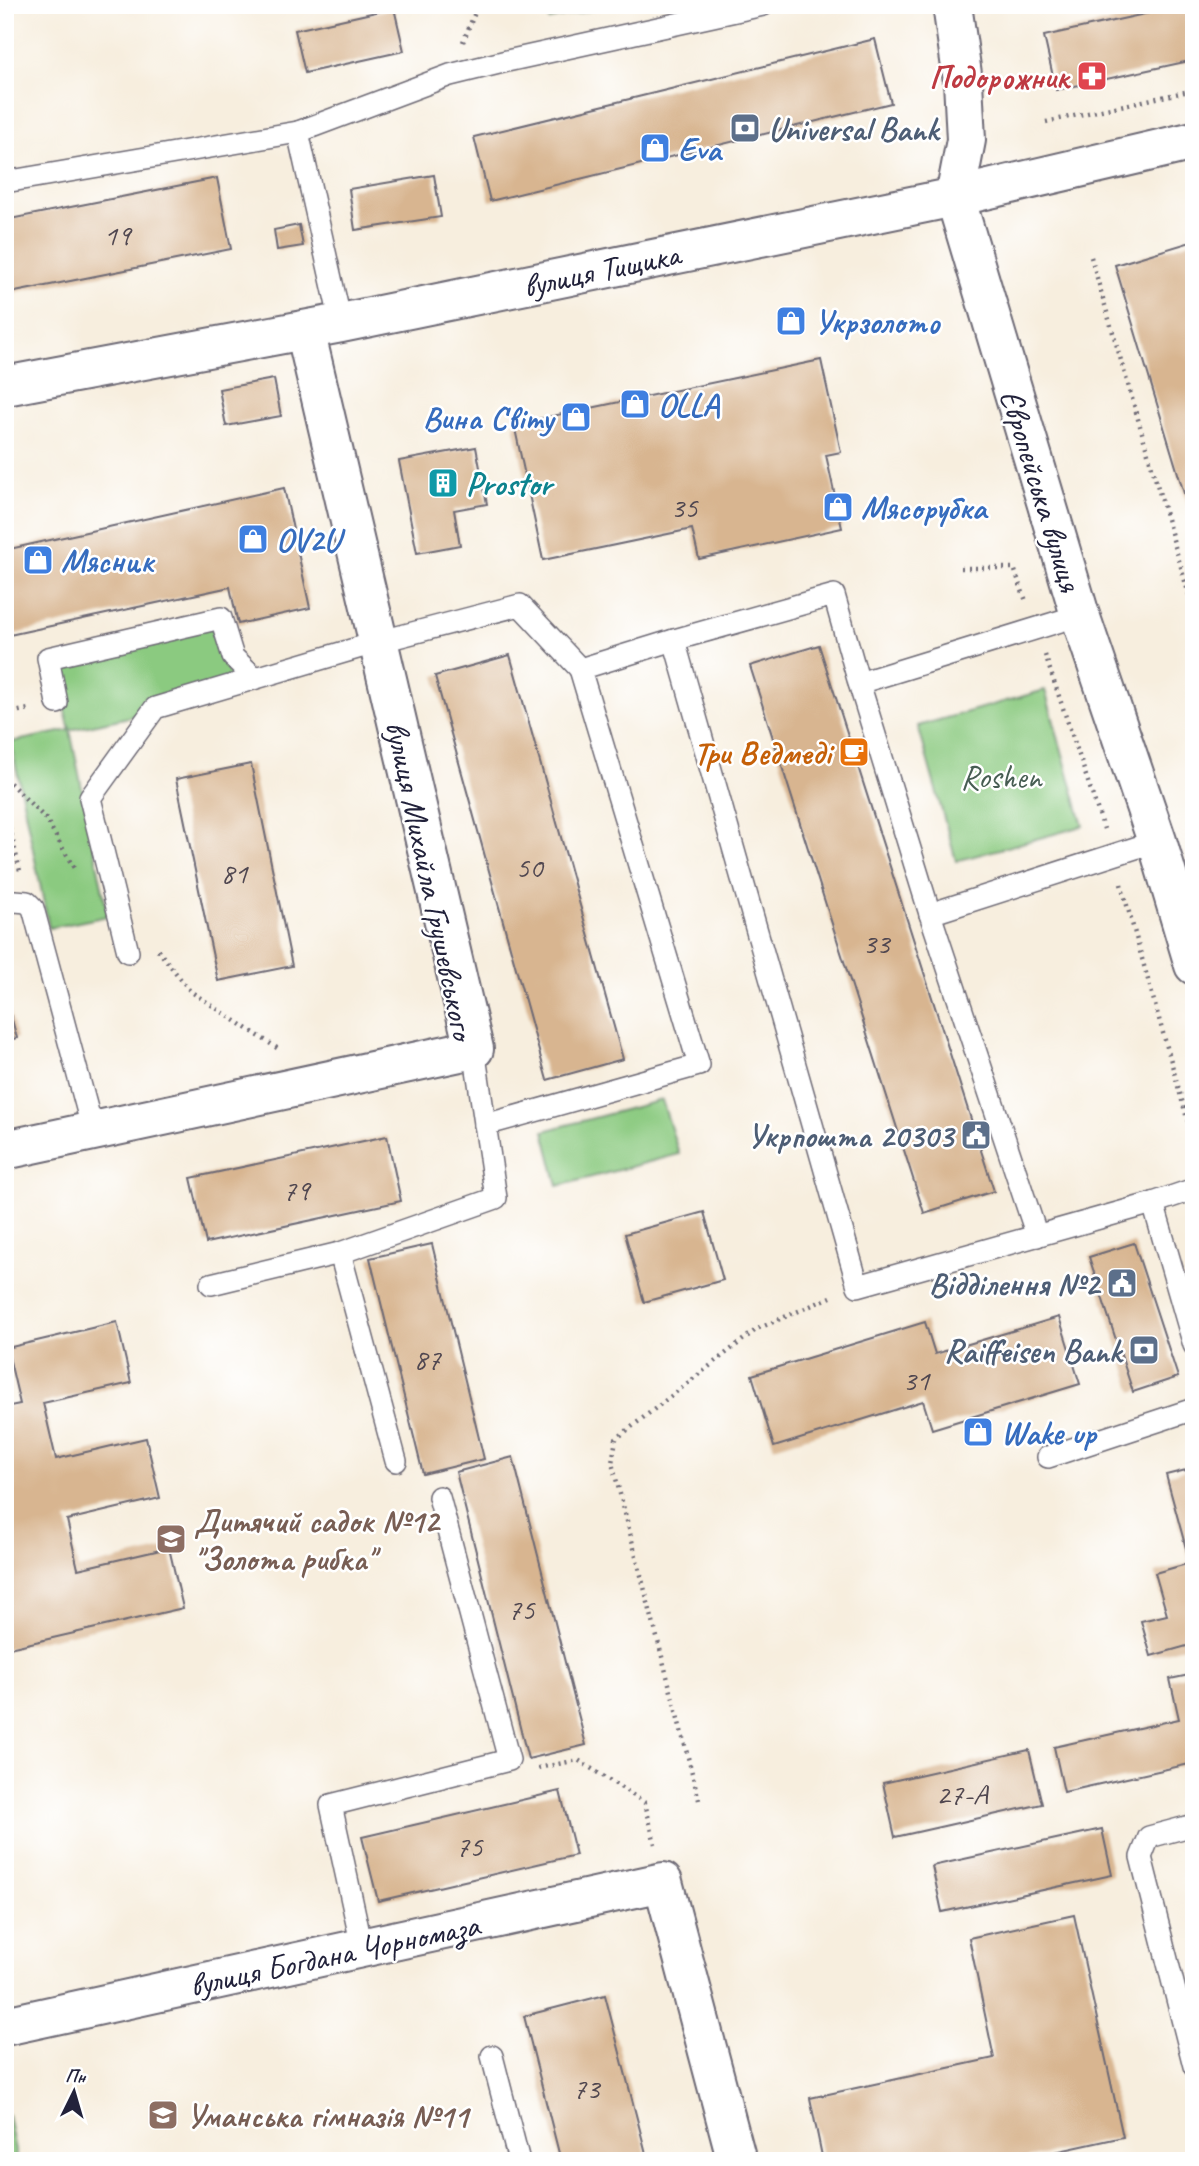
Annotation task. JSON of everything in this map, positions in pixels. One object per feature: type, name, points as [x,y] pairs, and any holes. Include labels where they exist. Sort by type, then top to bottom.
[{"type":"street","name":"Європейська вулиця","points":[[951,5],[963,81],[966,140],[955,197],[1080,615],[1157,841],[1194,965]]},
{"type":"street","name":"вулиця Тищика","points":[[5,386],[323,327],[955,197],[1194,141]]},
{"type":"street","name":"вулиця Михайла Грушевського","points":[[5,1150],[474,1049],[378,642],[323,327]]},
{"type":"street","name":"вулиця Богдана Чорномаза","points":[[5,2026],[663,1882]]},
{"type":"street","points":[[663,1882],[737,2161]]},
{"type":"lane","points":[[5,181],[298,132],[450,75],[732,8],[763,5]]},
{"type":"lane","points":[[298,132],[323,327]]},
{"type":"lane","points":[[580,670],[674,640],[834,595],[930,914],[1037,1236]]},
{"type":"lane","points":[[128,952],[90,798],[155,708],[378,642],[520,605],[580,670],[699,1065],[485,1125]]},
{"type":"lane","points":[[859,683],[1080,615]]},
{"type":"lane","points":[[57,702],[48,659],[221,618],[233,657],[255,678]]},
{"type":"lane","points":[[674,640],[858,1286],[1194,1189]]},
{"type":"lane","points":[[930,914],[1157,841]]},
{"type":"lane","points":[[5,903],[27,902],[33,908],[93,1131]]},
{"type":"lane","points":[[211,1284],[340,1252],[496,1198],[474,1049]]},
{"type":"lane","points":[[1153,1203],[1194,1345]]},
{"type":"lane","points":[[340,1252],[396,1461]]},
{"type":"lane","points":[[1048,1457],[1194,1409]]},
{"type":"lane","points":[[362,1948],[331,1805],[509,1760],[439,1497]]},
{"type":"lane","points":[[1194,1825],[1149,1837],[1141,1857],[1194,2066]]},
{"type":"lane","points":[[492,2056],[519,2161]]},
{"type":"path","points":[[1046,122],[1194,90]]},
{"type":"path","points":[[1091,257],[1194,612]]},
{"type":"path","points":[[5,807],[27,902]]},
{"type":"path","points":[[699,1800],[612,1463],[616,1439],[757,1329],[858,1286]]},
{"type":"path","points":[[509,1760],[526,1771],[578,1760],[645,1803],[663,1882]]},
{"type":"green space","points":[[546,5],[610,5],[549,20]]},
{"type":"green space","points":[[219,621],[236,681],[147,713],[70,730],[52,661]]},
{"type":"green space","name":"Roshen","points":[[1045,690],[1083,826],[956,861],[918,726]]},
{"type":"green space","points":[[70,730],[108,916],[49,928],[11,742]]},
{"type":"green space","points":[[662,1100],[679,1154],[558,1186],[544,1131]]},
{"type":"green space","points":[[8,2115],[17,2161],[5,2161],[5,2116]]},
{"type":"building","points":[[1194,5],[1194,60],[1056,90],[1044,36]]},
{"type":"building","points":[[394,8],[404,51],[305,73],[295,30]]},
{"type":"building","points":[[875,39],[891,103],[490,201],[474,137]]},
{"type":"building","points":[[434,175],[441,217],[355,230],[349,189]]},
{"type":"building","points":[[217,178],[231,249],[5,294],[5,220]]},
{"type":"building","points":[[299,225],[303,246],[277,250],[274,230]]},
{"type":"building","points":[[1194,241],[1194,523],[1193,523],[1115,265]]},
{"type":"building","points":[[821,360],[841,452],[826,455],[842,528],[699,559],[692,529],[543,560],[514,424]]},
{"type":"building","points":[[274,379],[281,416],[226,426],[219,389]]},
{"type":"building","name":"Prostor","points":[[476,447],[487,504],[454,510],[460,545],[417,553],[399,461]]},
{"type":"building","points":[[284,488],[310,608],[238,624],[230,587],[5,636],[5,550]]},
{"type":"building","points":[[819,645],[994,1191],[924,1213],[750,666]]},
{"type":"building","points":[[510,655],[623,1059],[547,1080],[435,676]]},
{"type":"building","points":[[251,764],[292,966],[218,981],[176,779]]},
{"type":"building","points":[[5,994],[17,1038],[5,1041]]},
{"type":"building","points":[[387,1136],[401,1201],[206,1243],[191,1178]]},
{"type":"building","points":[[704,1212],[723,1280],[644,1302],[625,1234]]},
{"type":"building","points":[[1134,1243],[1178,1377],[1133,1392],[1089,1257]]},
{"type":"building","points":[[432,1244],[484,1459],[423,1474],[370,1258]]},
{"type":"building","points":[[1059,1317],[1080,1384],[932,1429],[923,1401],[774,1447],[752,1375],[925,1322],[935,1354]]},
{"type":"building","points":[[117,1322],[131,1383],[43,1403],[56,1459],[146,1438],[160,1498],[67,1520],[78,1569],[169,1548],[183,1608],[5,1649],[5,1407],[20,1404],[7,1348]]},
{"type":"building","points":[[513,1457],[586,1745],[528,1759],[456,1472]]},
{"type":"building","points":[[1194,1468],[1194,1644],[1151,1656],[1141,1621],[1167,1615],[1155,1573],[1190,1563],[1166,1475]]},
{"type":"building","points":[[1194,1674],[1194,1763],[1064,1792],[1054,1747],[1179,1719],[1170,1679]]},
{"type":"building","points":[[1029,1750],[1042,1804],[895,1837],[883,1783]]},
{"type":"building","points":[[560,1791],[576,1855],[378,1901],[362,1837]]},
{"type":"building","points":[[1102,1829],[1112,1875],[942,1912],[932,1866]]},
{"type":"building","points":[[1074,1915],[1123,2137],[1014,2161],[823,2161],[810,2098],[994,2058],[969,1938]]},
{"type":"building","points":[[605,1995],[648,2161],[561,2161],[524,2016]]},
{"type":"place","name":"Подорожник","points":[[1092,76]]},
{"type":"place","name":"Universal Bank","points":[[745,128]]},
{"type":"place","name":"Eva","points":[[655,148]]},
{"type":"place","name":"Укрзолото","points":[[791,321]]},
{"type":"place","name":"OLLA","points":[[635,404]]},
{"type":"place","name":"Вина Світу","points":[[576,417]]},
{"type":"place","name":"Prostor","points":[[443,483]]},
{"type":"place","name":"Мясорубка","points":[[838,507]]},
{"type":"place","name":"OV2U","points":[[253,539]]},
{"type":"place","name":"Мясник","points":[[38,560]]},
{"type":"place","name":"Три Ведмеді","points":[[854,752]]},
{"type":"place","name":"Укрпошта 20303","points":[[976,1135]]},
{"type":"place","name":"Відділення №2","points":[[1122,1283]]},
{"type":"place","name":"Raiffeisen Bank","points":[[1144,1350]]},
{"type":"place","name":"Wake up","points":[[978,1432]]},
{"type":"place","name":"Дитячий садок №12 \"Золота рибка\"","points":[[171,1539]]},
{"type":"place","name":"Уманська гімназія №11","points":[[163,2115]]}]
